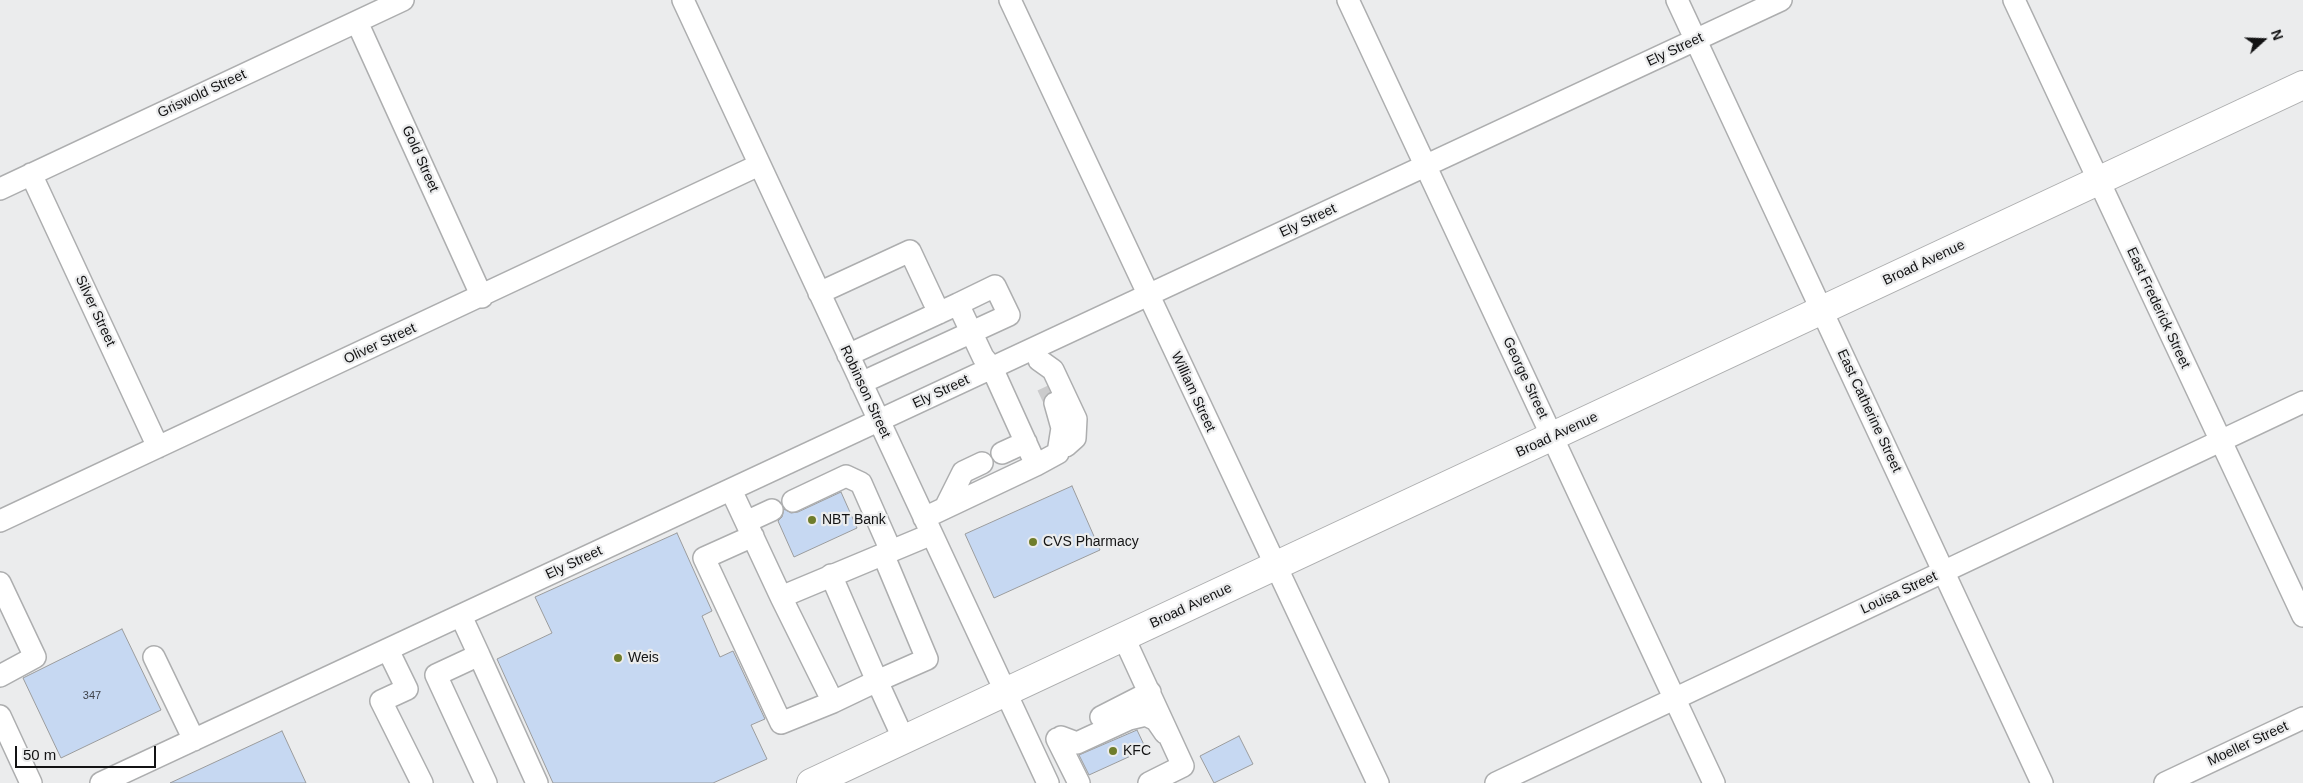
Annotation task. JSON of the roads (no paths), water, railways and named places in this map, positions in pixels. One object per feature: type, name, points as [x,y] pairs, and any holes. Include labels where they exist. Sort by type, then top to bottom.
[{"type":"main road","name":"Broad Avenue","points":[[811,783],[2303,85]]},
{"type":"street","name":"Griswold Street","points":[[0,189],[403,0]]},
{"type":"street","name":"Robinson Street","points":[[683,0],[1048,783]]},
{"type":"street","name":"William Street","points":[[1010,0],[1147,296],[1378,783]]},
{"type":"street","name":"George Street","points":[[1348,0],[1714,783]]},
{"type":"street","name":"East Catherine Street","points":[[1677,0],[2042,783]]},
{"type":"street","name":"Ely Street","points":[[101,783],[992,368],[1036,355],[1147,296],[1781,0]]},
{"type":"street","name":"East Frederick Street","points":[[2014,0],[2303,616]]},
{"type":"street","name":"Gold Street","points":[[357,22],[482,297]]},
{"type":"street","name":"Oliver Street","points":[[0,521],[482,297],[759,165]]},
{"type":"street","name":"Silver Street","points":[[31,174],[158,447]]},
{"type":"street","points":[[819,293],[910,251],[939,313]]},
{"type":"street","points":[[848,355],[995,286],[1009,315],[861,383]]},
{"type":"street","points":[[958,304],[983,357],[992,368],[1036,465]]},
{"type":"street","points":[[1036,355],[1062,428],[1058,453]]},
{"type":"street","points":[[944,508],[1036,465],[1058,453],[1075,438],[1076,419],[1053,370],[1036,355]]},
{"type":"street","name":"Louisa Street","points":[[1496,783],[2303,402]]},
{"type":"street","points":[[1002,453],[1026,442]]},
{"type":"street","points":[[781,597],[887,552],[928,526],[944,508],[963,472],[982,463]]},
{"type":"street","points":[[772,510],[750,529],[704,558],[781,723],[833,702],[927,659],[861,483],[846,476],[793,500]]},
{"type":"street","points":[[731,490],[833,702]]},
{"type":"street","points":[[831,575],[904,740]]},
{"type":"street","points":[[0,583],[35,657],[0,676]]},
{"type":"street","points":[[461,616],[537,783]]},
{"type":"street","points":[[1124,638],[1183,766],[1148,783]]},
{"type":"street","points":[[388,650],[407,689]]},
{"type":"street","points":[[422,783],[381,701],[479,655]]},
{"type":"street","points":[[154,657],[194,740]]},
{"type":"street","points":[[436,675],[486,783]]},
{"type":"street","points":[[1033,750],[1150,692]]},
{"type":"street","points":[[1059,738],[1076,743],[1129,719],[1146,715],[1156,720],[1176,750]]},
{"type":"street","points":[[0,716],[31,783]]},
{"type":"street","name":"Moeller Street","points":[[2165,783],[2303,718]]},
{"type":"street","points":[[1059,738],[1079,783]]},
{"type":"tunnel","points":[[1047,386],[1055,403]]},
{"type":"place","name":"NBT Bank","points":[[812,520]]},
{"type":"place","name":"CVS Pharmacy","points":[[1033,542]]},
{"type":"place","name":"Weis","points":[[618,658]]},
{"type":"place","name":"KFC","points":[[1113,751]]}]
